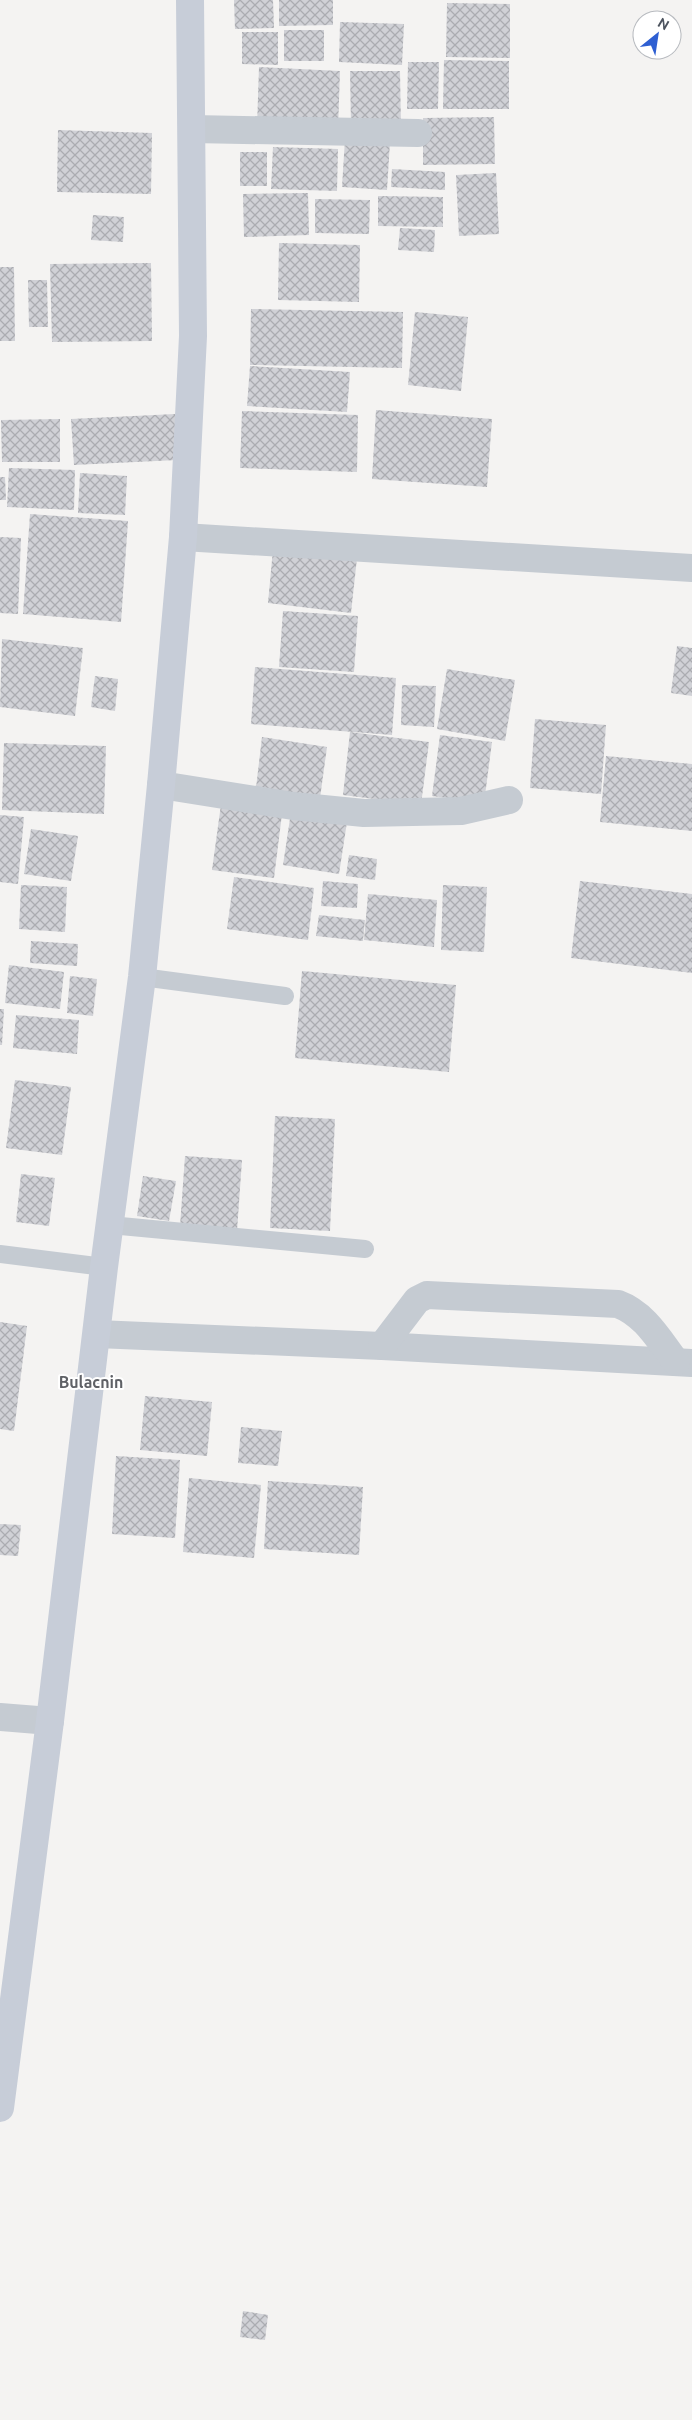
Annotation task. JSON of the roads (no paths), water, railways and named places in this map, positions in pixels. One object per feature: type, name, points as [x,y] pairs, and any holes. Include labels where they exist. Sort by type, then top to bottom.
[{"type":"main road","points":[[0,2108],[50,1721],[104,1267],[142,977],[184,537],[193,336],[190,0]]},
{"type":"street","points":[[192,129],[418,133]]},
{"type":"street","points":[[184,537],[692,568]]},
{"type":"street","points":[[161,785],[294,806],[364,813],[461,811],[509,800]]},
{"type":"street","points":[[382,1346],[417,1300],[427,1295],[618,1304],[629,1308],[642,1317],[684,1363]]},
{"type":"street","points":[[97,1334],[382,1346],[684,1363]]},
{"type":"street","points":[[0,1717],[50,1721]]},
{"type":"lane","points":[[142,977],[285,996]]},
{"type":"lane","points":[[110,1225],[365,1249]]},
{"type":"lane","points":[[0,1254],[104,1267]]},
{"type":"district","name":"Bulacnin","points":[[91,1382]]}]
